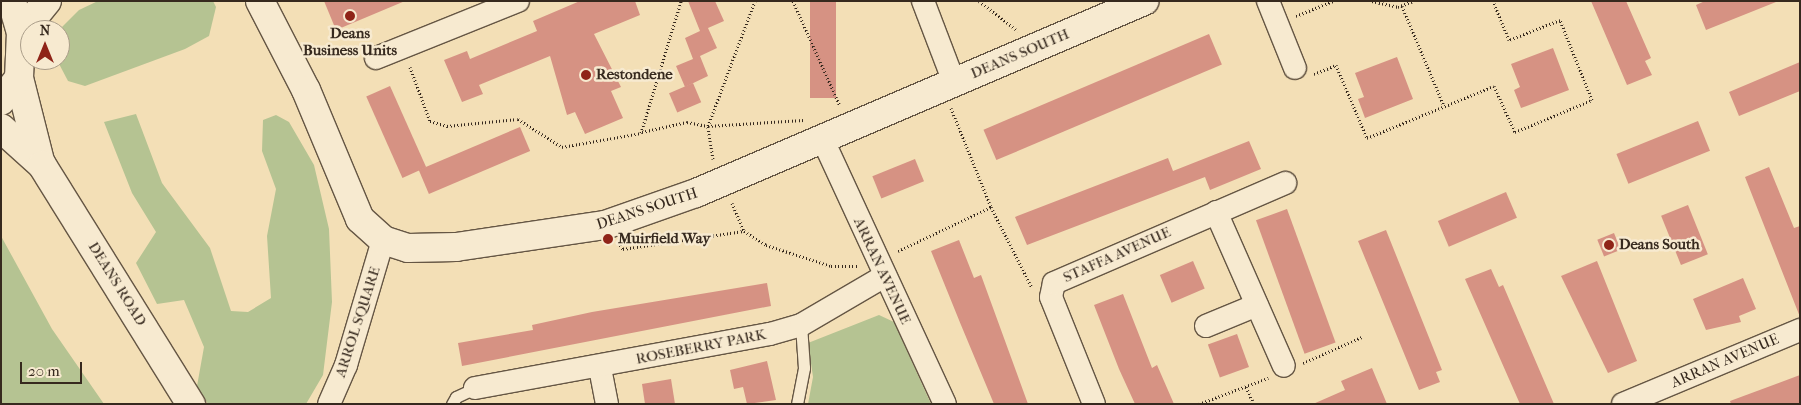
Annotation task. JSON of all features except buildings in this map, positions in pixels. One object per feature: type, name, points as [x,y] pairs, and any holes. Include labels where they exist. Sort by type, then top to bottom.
[{"type":"street","name":"DEANS ROAD","points":[[12,1],[20,29]]},
{"type":"street","points":[[31,20],[47,1]]},
{"type":"street","name":"DEANS SOUTH","points":[[260,1],[306,90],[344,189],[360,219],[384,240],[408,248],[456,248],[605,225],[696,193],[1145,1]]},
{"type":"street","points":[[376,58],[518,1]]},
{"type":"street","points":[[923,1],[948,84]]},
{"type":"street","points":[[1268,1],[1295,68]]},
{"type":"street","name":"DEANS ROAD","points":[[20,55],[19,78],[42,165]]},
{"type":"street","points":[[1,101],[19,78]]},
{"type":"street","name":"DEANS ROAD","points":[[1,128],[42,165],[192,404]]},
{"type":"street","name":"ARRAN AVENUE","points":[[822,138],[880,269],[945,404]]},
{"type":"street","name":"STAFFA AVENUE","points":[[1094,404],[1050,297],[1054,283],[1068,274],[1285,182]]},
{"type":"street","points":[[1216,212],[1284,366]]},
{"type":"street","name":"ARROL SQUARE","points":[[329,404],[346,366],[384,240]]},
{"type":"street","name":"ROSEBERRY PARK","points":[[475,388],[600,368],[801,325],[880,269]]},
{"type":"street","points":[[1206,326],[1257,305]]},
{"type":"street","name":"ARRAN AVENUE","points":[[1623,404],[1800,330]]},
{"type":"street","points":[[600,368],[607,404]]},
{"type":"lane","points":[[797,404],[804,368],[801,325]]},
{"type":"lane","name":"ROSEBERRY PARK","points":[[452,404],[456,397],[475,388]]},
{"type":"path","points":[[641,133],[681,1]]},
{"type":"path","points":[[714,162],[708,126],[755,1]]},
{"type":"path","points":[[793,1],[849,126]]},
{"type":"path","points":[[979,1],[1039,46]]},
{"type":"path","points":[[1277,24],[1332,1]]},
{"type":"path","points":[[1372,1],[1402,6],[1413,1]]},
{"type":"path","points":[[1295,68],[1300,80],[1336,65],[1367,138],[1494,86],[1515,132],[1592,100],[1560,20],[1509,40],[1493,1]]},
{"type":"path","points":[[1402,6],[1444,106]]},
{"type":"path","points":[[403,47],[430,121],[447,126],[518,119],[562,147],[641,133],[687,122],[708,126],[809,119],[822,138]]},
{"type":"path","points":[[948,84],[991,208],[1028,285],[1050,297]]},
{"type":"path","points":[[731,200],[744,231]]},
{"type":"path","points":[[605,225],[623,249],[744,231],[792,256],[830,266],[880,269],[991,208]]},
{"type":"path","points":[[1246,386],[1254,404]]},
{"type":"green space","points":[[98,1],[213,1],[216,7],[209,36],[185,49],[85,86],[68,81],[62,70],[70,70],[69,20],[79,10]]},
{"type":"green space","points":[[136,114],[162,183],[210,248],[231,311],[248,312],[271,298],[267,236],[276,189],[262,151],[263,120],[276,115],[289,122],[314,165],[329,229],[332,302],[323,375],[306,404],[208,404],[197,386],[204,347],[184,300],[157,304],[136,263],[156,232],[132,193],[104,122]]},
{"type":"green space","points":[[1,236],[52,329],[104,404],[1,404]]},
{"type":"green space","points":[[879,315],[894,322],[931,404],[808,404],[813,377],[808,343]]},
{"type":"place","name":"Deans Business Units","points":[[350,16]]},
{"type":"place","name":"Restondene","points":[[586,75]]},
{"type":"place","name":"Muirfield Way","points":[[608,239]]},
{"type":"place","name":"Deans South","points":[[1609,245]]}]
